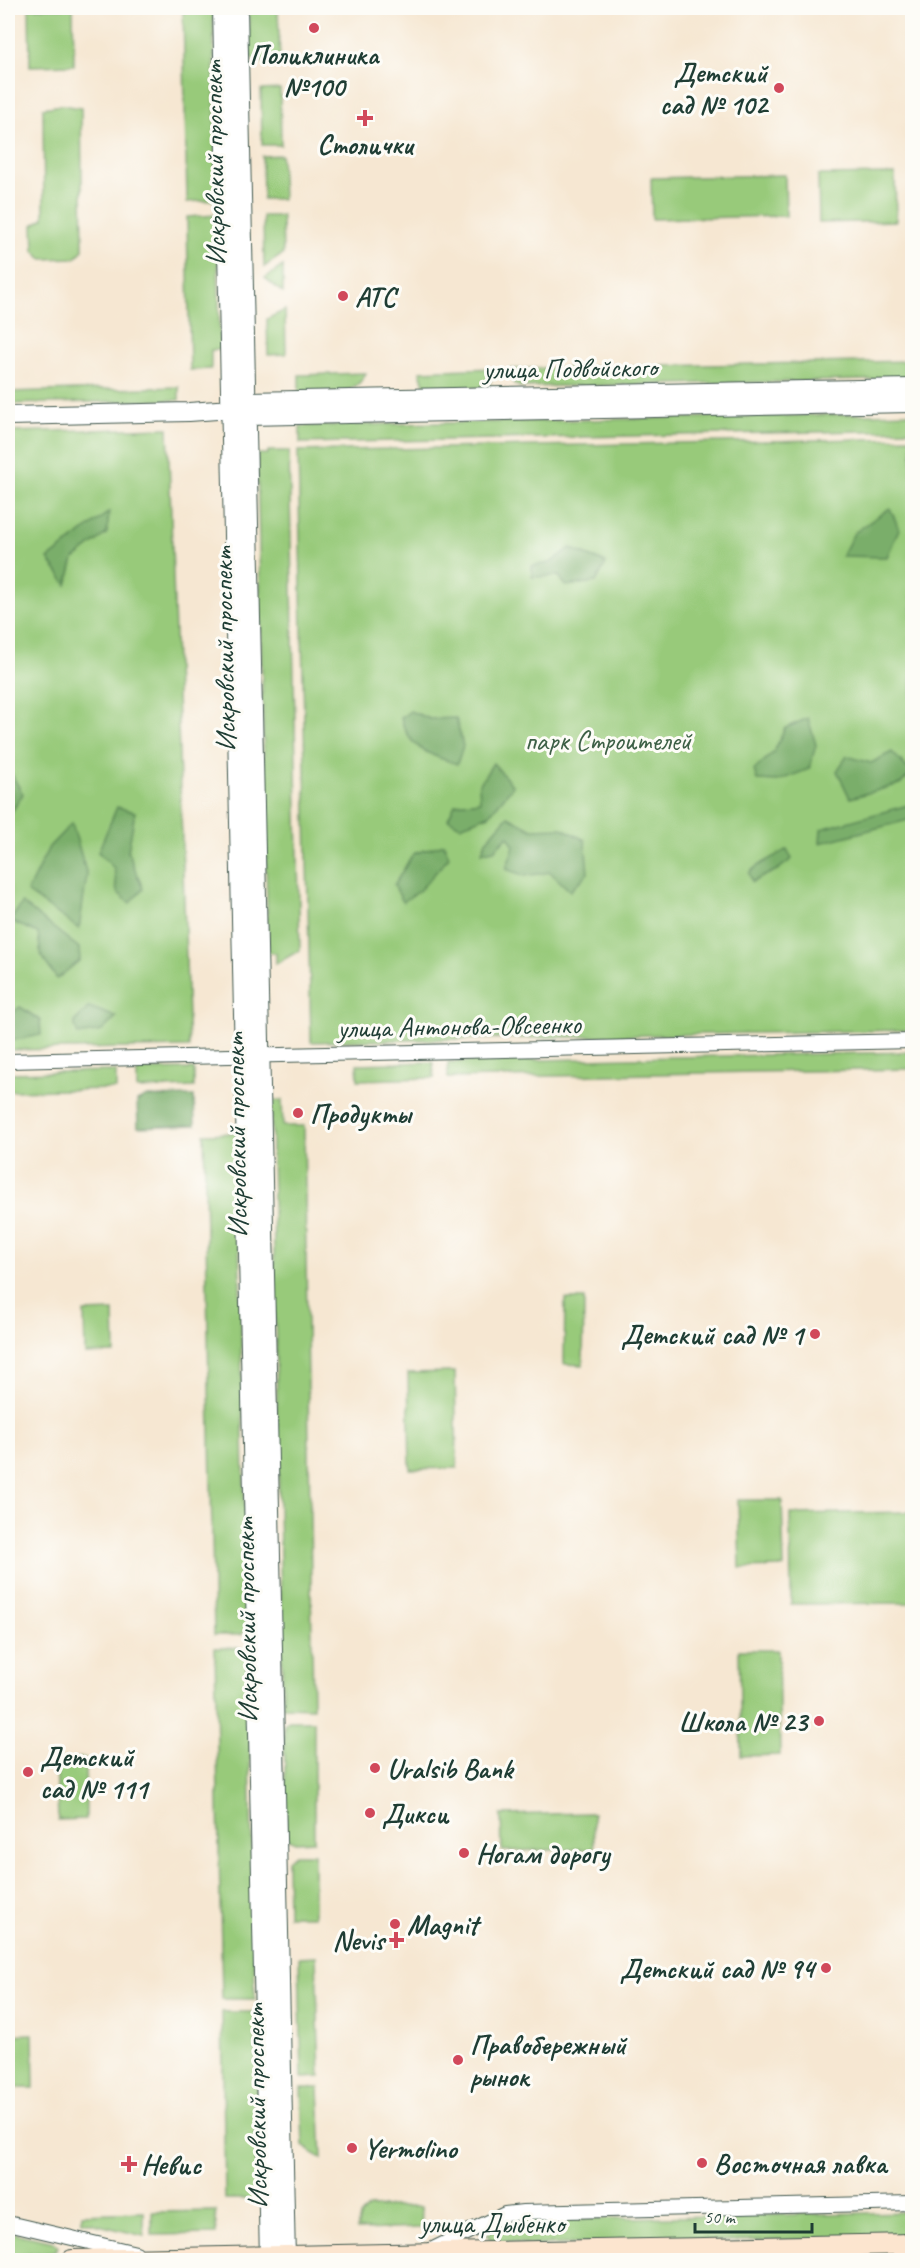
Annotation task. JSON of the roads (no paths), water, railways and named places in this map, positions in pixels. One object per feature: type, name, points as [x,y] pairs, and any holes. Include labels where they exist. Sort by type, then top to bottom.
[{"type":"main road","name":"улица Дыбенко","points":[[72,2260],[277,2258],[429,2251],[532,2253],[912,2244]]},
{"type":"street","name":"Искровский проспект","points":[[222,8],[241,409]]},
{"type":"street","name":"Искровский проспект","points":[[238,8],[241,409],[277,2258]]},
{"type":"street","name":"улица Подвойского","points":[[8,416],[912,388]]},
{"type":"street","name":"улица Подвойского","points":[[241,409],[912,404]]},
{"type":"street","name":"улица Антонова-Овсеенко","points":[[8,1061],[912,1041]]},
{"type":"street","points":[[429,2251],[505,2214],[523,2212],[912,2203]]},
{"type":"street","points":[[8,2223],[156,2258]]},
{"type":"place","name":"Поликлиника №100","points":[[314,28]]},
{"type":"place","name":"Детский сад № 102","points":[[779,88]]},
{"type":"place","name":"Столички","points":[[365,118]]},
{"type":"place","name":"АТС","points":[[343,296]]},
{"type":"place","name":"Продукты","points":[[298,1113]]},
{"type":"place","name":"Детский сад № 1","points":[[815,1334]]},
{"type":"place","name":"Школа № 23","points":[[819,1721]]},
{"type":"place","name":"Uralsib Bank","points":[[375,1768]]},
{"type":"place","name":"Детский сад № 111","points":[[28,1772]]},
{"type":"place","name":"Дикси","points":[[370,1813]]},
{"type":"place","name":"Ногам дорогу","points":[[464,1853]]},
{"type":"place","name":"Magnit","points":[[395,1924]]},
{"type":"place","name":"Nevis","points":[[396,1940]]},
{"type":"place","name":"Детский сад № 94","points":[[826,1968]]},
{"type":"place","name":"Правобережный рынок","points":[[458,2060]]},
{"type":"place","name":"Yermolino","points":[[352,2148]]},
{"type":"place","name":"Восточная лавка","points":[[702,2163]]},
{"type":"place","name":"Невис","points":[[129,2164]]},
{"type":"park label","name":"парк Строителей","points":[[608,740]]}]
